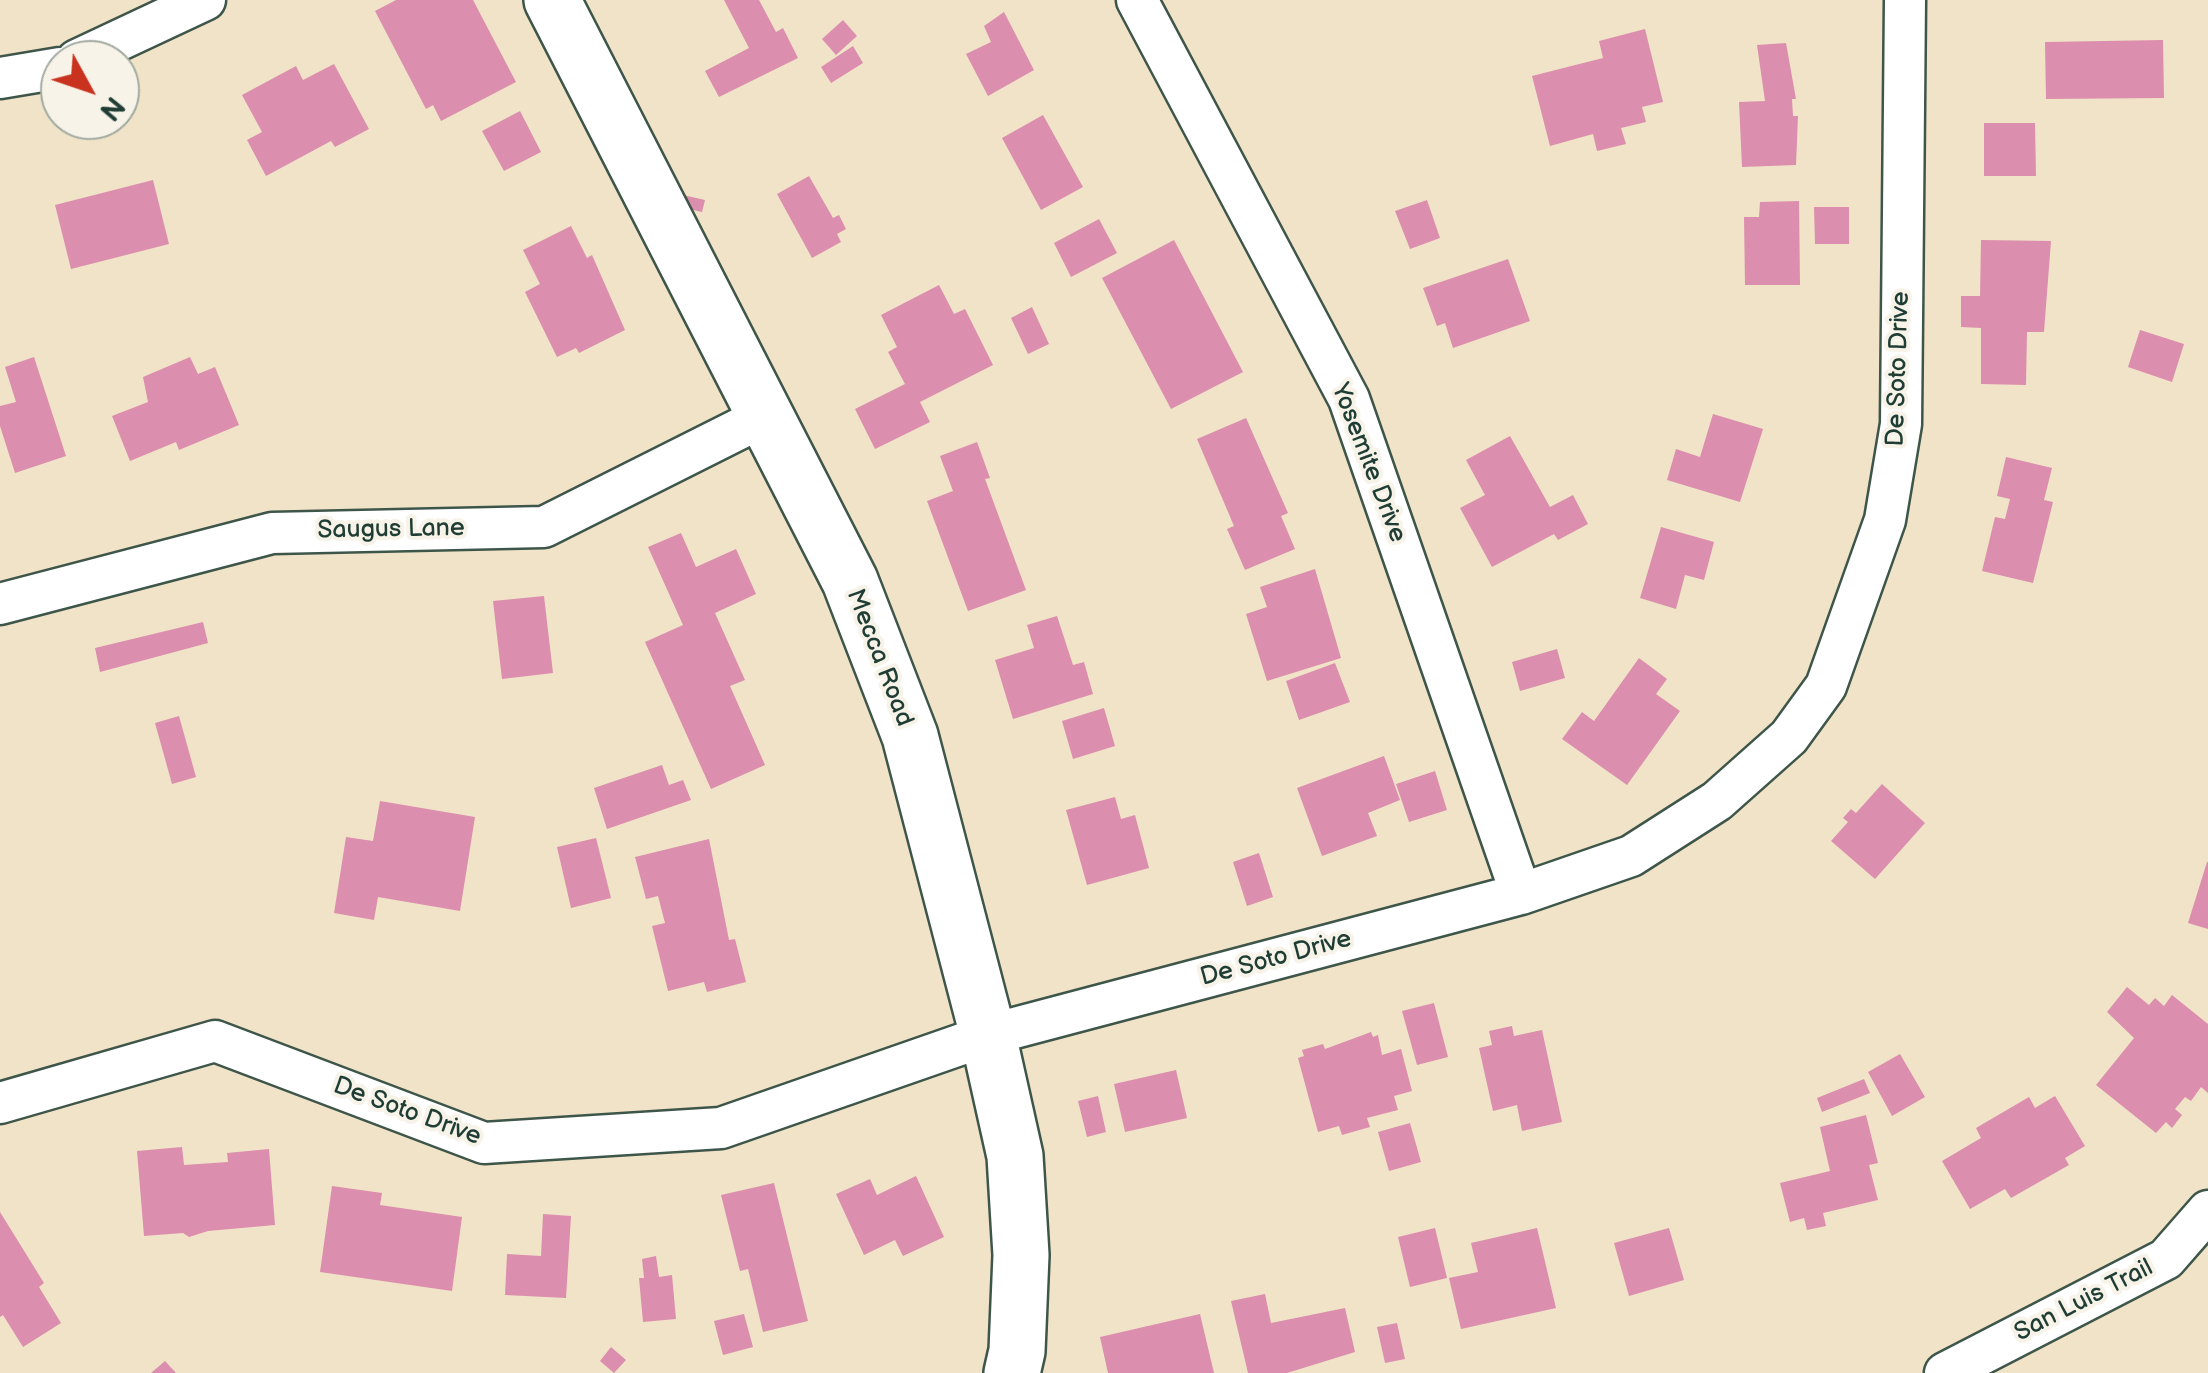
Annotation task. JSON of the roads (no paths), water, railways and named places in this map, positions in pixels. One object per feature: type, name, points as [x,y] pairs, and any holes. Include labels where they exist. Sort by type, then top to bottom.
[{"type":"street","points":[[119,40],[204,0]]},
{"type":"street","name":"Mecca Road","points":[[552,0],[850,580],[910,736],[988,1035],[1014,1156],[1021,1255],[1017,1351],[1012,1373]]},
{"type":"street","name":"Yosemite Drive","points":[[1137,0],[1348,399],[1521,894]]},
{"type":"street","name":"De Soto Drive","points":[[0,1103],[216,1041],[484,1142],[721,1128],[988,1035],[1521,894],[1631,856],[1717,801],[1789,737],[1826,686],[1886,520],[1900,424],[1905,0]]},
{"type":"street","points":[[0,78],[40,71]]},
{"type":"street","name":"Saugus Lane","points":[[0,604],[272,533],[544,527],[765,416]]},
{"type":"street","name":"San Luis Trail","points":[[1945,1373],[2166,1258],[2208,1211]]}]
